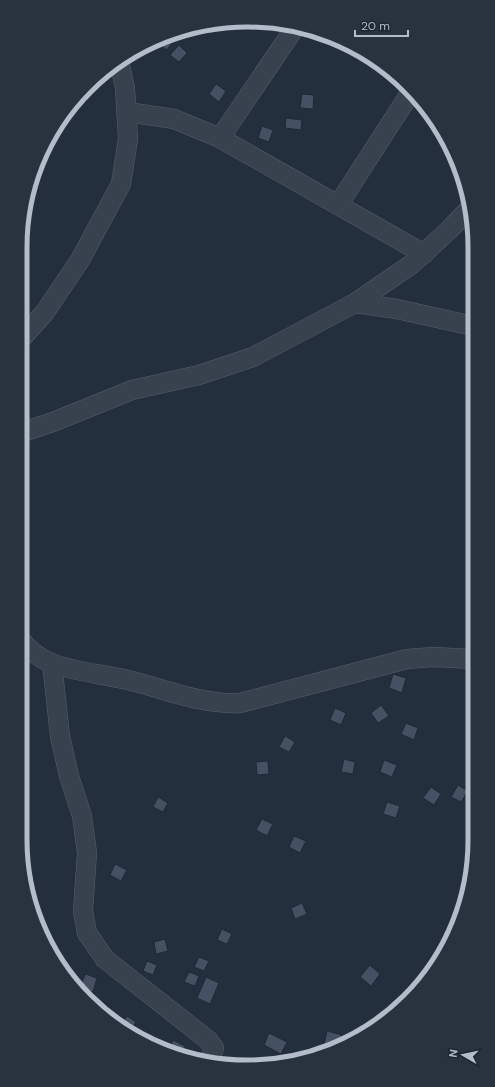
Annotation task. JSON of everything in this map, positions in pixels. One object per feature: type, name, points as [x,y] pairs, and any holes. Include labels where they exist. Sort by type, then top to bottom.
[{"type":"street","points":[[220,138],[292,31]]},
{"type":"street","points":[[27,332],[45,312],[80,260],[121,184],[128,139],[125,88],[121,67]]},
{"type":"street","points":[[338,205],[408,97]]},
{"type":"street","points":[[127,112],[174,119],[220,138],[424,254]]},
{"type":"street","points":[[27,430],[52,422],[132,390],[199,375],[253,357],[354,302],[412,264],[465,213]]},
{"type":"street","points":[[354,302],[397,309],[468,325]]},
{"type":"street","points":[[27,645],[41,658],[52,663],[128,680],[202,700],[227,704],[240,703],[406,659],[433,657],[468,659]]},
{"type":"street","points":[[52,663],[60,736],[69,776],[82,816],[87,854],[83,911],[87,933],[105,959],[208,1040],[214,1048],[211,1057]]},
{"type":"building","points":[[174,40],[167,50],[161,45]]},
{"type":"building","points":[[179,45],[187,53],[179,62],[170,55]]},
{"type":"building","points":[[216,84],[226,91],[219,102],[209,94]]},
{"type":"building","points":[[302,94],[314,95],[313,109],[300,108]]},
{"type":"building","points":[[286,118],[302,120],[301,130],[285,128]]},
{"type":"building","points":[[262,126],[273,130],[269,142],[258,138]]},
{"type":"building","points":[[393,674],[406,678],[402,693],[389,688]]},
{"type":"building","points":[[381,705],[389,716],[378,723],[371,713]]},
{"type":"building","points":[[335,708],[346,713],[341,725],[330,720]]},
{"type":"building","points":[[406,723],[418,728],[414,740],[401,734]]},
{"type":"building","points":[[285,736],[295,742],[289,752],[279,747]]},
{"type":"building","points":[[344,759],[355,762],[353,774],[341,772]]},
{"type":"building","points":[[384,760],[397,765],[392,777],[380,772]]},
{"type":"building","points":[[268,761],[269,774],[257,775],[256,762]]},
{"type":"building","points":[[458,785],[468,791],[461,802],[451,797]]},
{"type":"building","points":[[431,787],[441,794],[434,805],[423,798]]},
{"type":"building","points":[[158,797],[168,803],[163,812],[153,807]]},
{"type":"building","points":[[387,802],[400,806],[396,818],[383,814]]},
{"type":"building","points":[[262,819],[273,824],[267,836],[256,830]]},
{"type":"building","points":[[294,836],[306,841],[300,853],[289,847]]},
{"type":"building","points":[[115,864],[127,870],[121,881],[110,875]]},
{"type":"building","points":[[302,903],[307,914],[295,919],[291,908]]},
{"type":"building","points":[[222,929],[232,934],[227,944],[217,940]]},
{"type":"building","points":[[165,939],[168,951],[156,954],[154,942]]},
{"type":"building","points":[[199,957],[209,961],[204,971],[194,967]]},
{"type":"building","points":[[147,961],[157,965],[153,975],[143,971]]},
{"type":"building","points":[[370,965],[380,974],[371,986],[360,977]]},
{"type":"building","points":[[189,972],[199,976],[195,986],[184,982]]},
{"type":"building","points":[[85,974],[97,978],[93,992],[87,990],[81,984]]},
{"type":"building","points":[[206,977],[219,983],[210,1004],[197,998]]},
{"type":"building","points":[[127,1016],[136,1022],[133,1027],[123,1022]]},
{"type":"building","points":[[327,1031],[342,1035],[341,1039],[327,1045],[324,1044]]},
{"type":"building","points":[[269,1033],[287,1042],[281,1054],[264,1045]]},
{"type":"building","points":[[173,1040],[185,1046],[183,1050],[171,1046]]},
{"type":"building","points":[[273,1055],[281,1057],[276,1058],[272,1059]]}]
